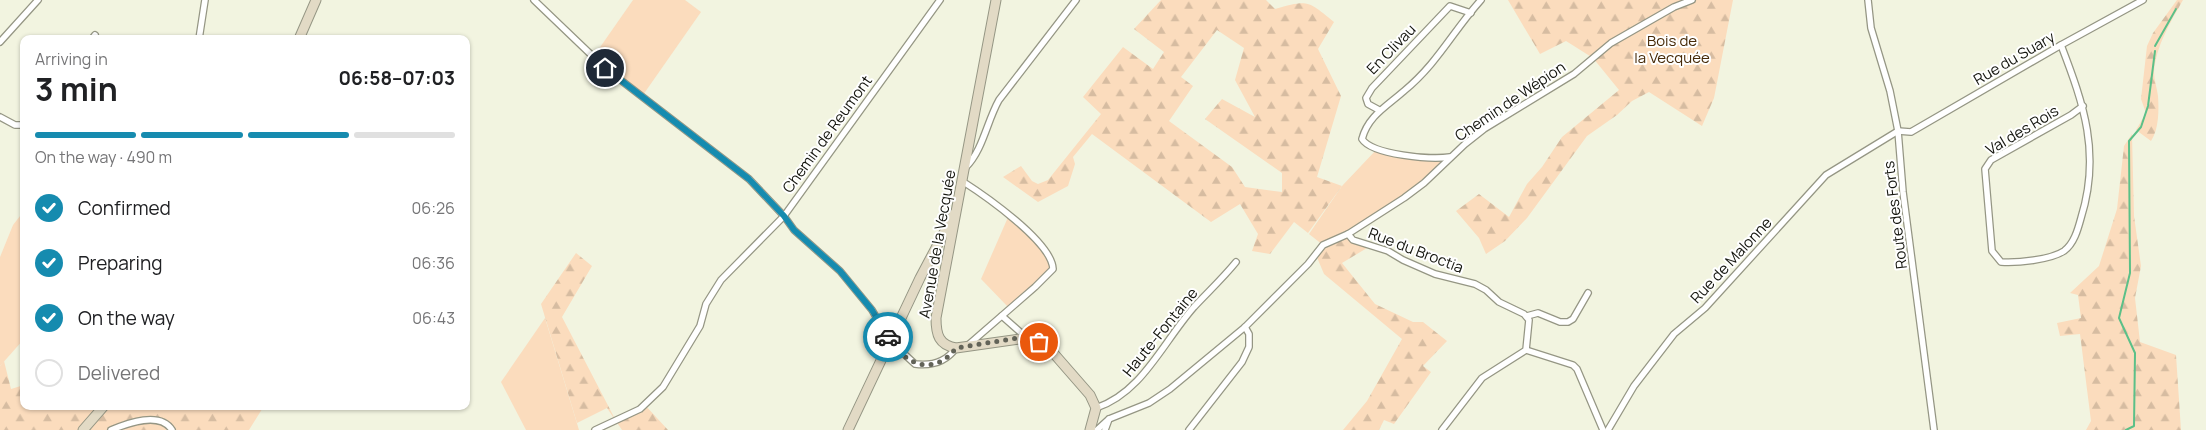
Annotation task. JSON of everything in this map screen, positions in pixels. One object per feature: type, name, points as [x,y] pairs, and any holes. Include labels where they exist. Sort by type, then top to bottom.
[{"type":"main road","points":[[301,35],[316,0]]},
{"type":"main road","name":"Avenue de la Vecquée","points":[[961,348],[947,346],[940,341],[936,332],[936,318],[996,0]]},
{"type":"main road","points":[[848,430],[950,218],[956,213]]},
{"type":"main road","points":[[961,348],[1027,338],[1039,342],[1059,357],[1090,395],[1096,408],[1090,430]]},
{"type":"main road","points":[[83,430],[100,410]]},
{"type":"street","points":[[0,42],[38,0]]},
{"type":"street","points":[[200,35],[205,0]]},
{"type":"street","points":[[534,0],[605,68],[749,179],[784,216],[794,230],[840,271],[858,292],[890,341],[915,364],[935,364],[961,348],[1002,316],[1053,270],[1053,263],[1042,247],[1021,225],[990,199],[962,181]]},
{"type":"street","name":"Chemin de Reumont","points":[[595,430],[640,409],[663,388],[700,326],[706,304],[721,280],[784,216],[940,0]]},
{"type":"street","points":[[964,168],[974,159],[990,116],[999,100],[1076,0]]},
{"type":"street","points":[[1451,157],[1412,156],[1365,144],[1362,139],[1365,129],[1379,110],[1404,92],[1429,69],[1481,0]]},
{"type":"street","name":"Chemin de Wépion","points":[[1348,234],[1404,198],[1484,129],[1574,74],[1611,43],[1674,7],[1692,0]]},
{"type":"street","name":"Route des Forts","points":[[1868,0],[1871,28],[1890,91],[1898,131],[1903,192],[1934,430]]},
{"type":"street","name":"Rue du Suary","points":[[1898,131],[1911,132],[2143,0]]},
{"type":"street","name":"En Clivau","points":[[1379,110],[1368,104],[1366,98],[1372,88],[1449,3],[1471,13]]},
{"type":"street","name":"Val des Rois","points":[[2061,45],[2082,106],[2091,145],[2090,176],[2084,206],[2075,237],[2065,251],[2050,257],[2013,263],[2001,262],[1992,250],[1985,169],[1991,160],[2071,115],[2082,106]]},
{"type":"street","points":[[0,117],[20,126]]},
{"type":"street","name":"Rue de Malonne","points":[[1608,430],[1634,386],[1674,334],[1705,308],[1826,175],[1898,131]]},
{"type":"street","name":"Rue du Broctia","points":[[1245,327],[1308,264],[1323,245],[1348,234],[1353,240],[1388,251],[1435,274],[1475,284],[1486,290],[1499,302],[1527,316],[1538,314],[1560,322],[1568,322],[1573,319],[1588,293]]},
{"type":"street","name":"Haute-Fontaine","points":[[1096,408],[1114,400],[1132,387],[1194,308],[1236,262]]},
{"type":"street","points":[[1002,316],[1027,338]]},
{"type":"street","points":[[1442,430],[1482,378],[1526,350],[1529,331],[1527,316]]},
{"type":"street","points":[[1097,430],[1109,419],[1149,403],[1168,391],[1245,327],[1249,334],[1250,347],[1242,362],[1189,430]]},
{"type":"street","points":[[1526,350],[1574,365],[1603,430]]},
{"type":"street","points":[[111,430],[155,419],[168,424],[172,430]]},
{"type":"street","points":[[1105,430],[1109,419]]},
{"type":"green space","points":[[633,0],[685,0],[701,12],[643,95],[616,74],[596,53]]},
{"type":"green space","points":[[1161,0],[1266,0],[1275,9],[1301,3],[1318,9],[1334,22],[1318,49],[1341,96],[1317,177],[1342,186],[1308,233],[1294,222],[1270,254],[1252,251],[1258,234],[1240,204],[1211,222],[1092,134],[1073,157],[1075,164],[1068,186],[1038,202],[1003,177],[1021,166],[1032,181],[1038,184],[1048,180],[1101,114],[1083,97],[1123,47],[1153,69],[1164,52],[1134,29]],"holes":[[[1217,30],[1244,48],[1235,80],[1255,117],[1222,99],[1205,119],[1282,173],[1282,192],[1245,187],[1232,167],[1169,121],[1193,86],[1181,77]]]},
{"type":"green space","name":"Bois de la Vecquée","points":[[1508,0],[1733,0],[1714,98],[1702,126],[1649,92],[1632,101],[1617,115],[1587,136],[1527,218],[1505,241],[1486,254],[1479,238],[1456,211],[1479,194],[1509,217],[1527,184],[1542,167],[1562,137],[1619,90],[1593,58],[1566,41],[1540,54]]},
{"type":"green space","points":[[2177,0],[2183,0],[2164,35],[2155,62],[2154,75],[2158,96],[2158,113],[2156,131],[2151,141],[2136,130],[2146,113],[2141,99],[2147,46],[2153,33]]},
{"type":"green space","points":[[2132,134],[2134,216],[2141,266],[2135,298],[2140,342],[2176,355],[2181,430],[2086,430],[2091,421],[2080,334],[2060,336],[2057,323],[2081,318],[2078,295],[2070,293],[2099,266],[2117,209],[2124,146]]},
{"type":"green space","points":[[1378,148],[1412,156],[1451,157],[1404,198],[1323,245],[1309,234],[1342,186]]},
{"type":"green space","points":[[1009,215],[1042,247],[1053,270],[1009,308],[981,279]]},
{"type":"green space","points":[[20,216],[20,344],[0,366],[0,257],[13,225]]},
{"type":"green space","points":[[1348,234],[1353,240],[1372,245],[1342,263],[1375,304],[1413,322],[1423,322],[1447,341],[1423,366],[1431,372],[1394,424],[1384,420],[1379,430],[1343,430],[1367,401],[1402,339],[1324,274],[1316,255],[1323,245]]},
{"type":"green space","points":[[576,253],[592,266],[562,317],[615,419],[645,405],[668,430],[622,430],[607,408],[577,423],[541,304]]},
{"type":"green space","points":[[545,318],[579,430],[526,430],[501,382]]},
{"type":"green space","points":[[4,361],[11,389],[20,386],[20,410],[262,410],[249,430],[0,430],[0,366]]},
{"type":"waterway","points":[[2155,46],[2176,9]]},
{"type":"waterway","points":[[2126,430],[2134,426],[2135,353],[2119,318],[2130,273],[2129,141],[2141,127],[2148,106],[2155,51]]},
{"type":"way so far","points":[[888,337],[901,353],[915,364],[926,365],[935,364],[953,353],[956,348],[1018,338],[1027,338],[1039,342]]},
{"type":"route","points":[[605,68],[749,179],[784,216],[794,230],[840,271],[872,310],[888,337]]}]
